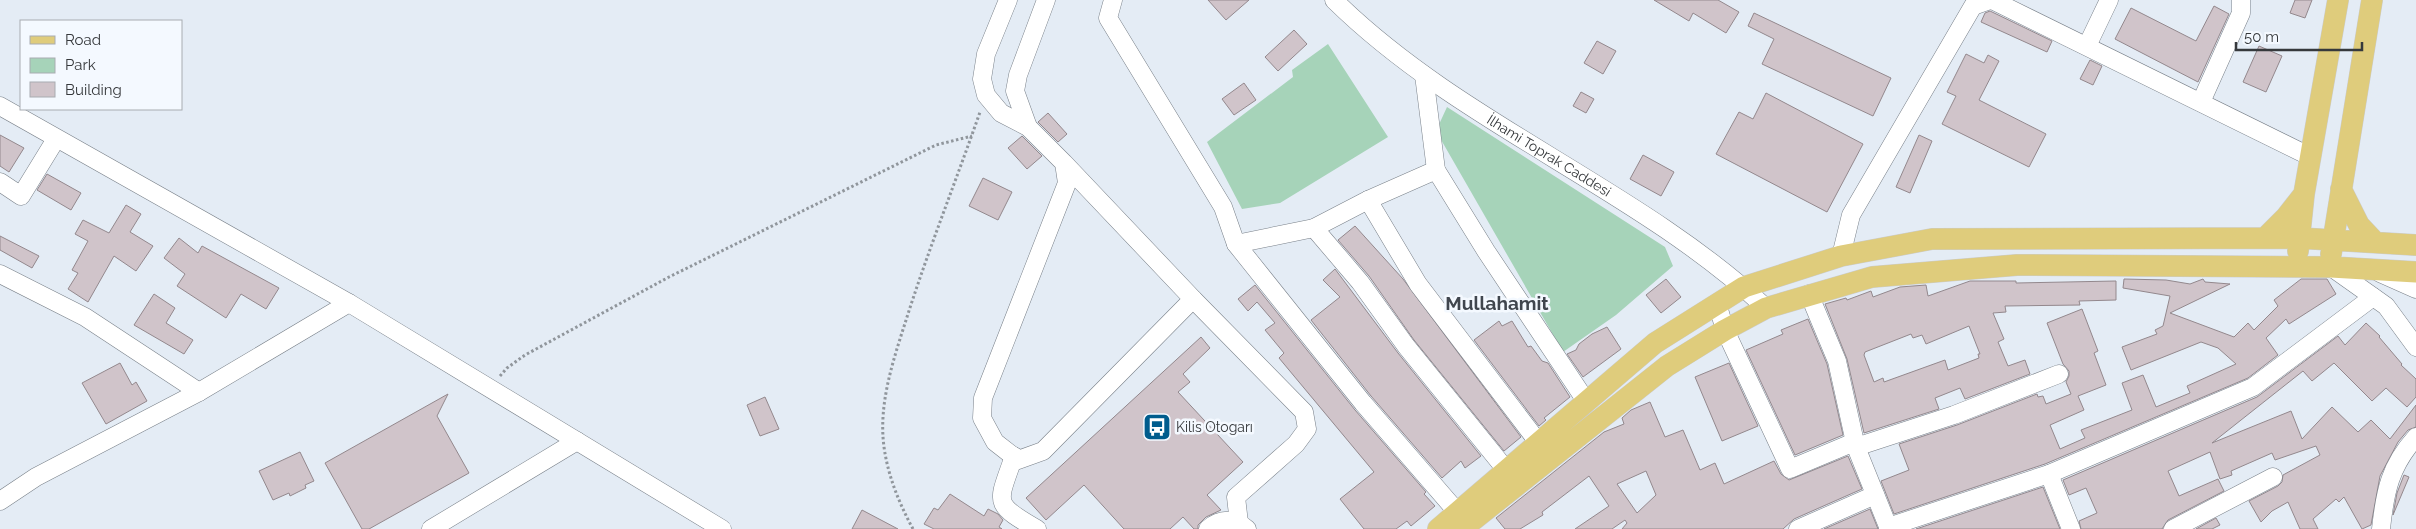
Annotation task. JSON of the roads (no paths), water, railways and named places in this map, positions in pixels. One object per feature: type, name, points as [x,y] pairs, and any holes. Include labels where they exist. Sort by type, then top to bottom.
[{"type":"main road","points":[[2297,266],[2304,194],[2338,0]]},
{"type":"main road","points":[[2331,267],[2332,241],[2372,0]]},
{"type":"main road","points":[[2341,189],[2359,226],[2374,242]]},
{"type":"main road","points":[[2265,238],[2286,217],[2304,194]]},
{"type":"main road","points":[[1460,521],[1507,471],[1538,442],[1655,343],[1744,287],[1841,256],[1932,239],[2299,238],[2416,245]]},
{"type":"main road","points":[[1438,529],[1460,521],[1667,366],[1725,330],[1766,308],[1872,277],[2017,265],[2297,266],[2416,272]]},
{"type":"street","points":[[1008,0],[986,54],[982,79],[986,95],[1001,113],[1028,126],[1304,412],[1306,429],[1296,444],[1236,497],[1243,526],[1222,521],[1208,529]]},
{"type":"street","points":[[1028,126],[1015,91],[1018,75],[1046,0]]},
{"type":"street","points":[[1113,0],[1108,18],[1223,206],[1236,244],[1362,403],[1460,521]]},
{"type":"street","name":"İlhami Toprak Caddesi","points":[[1334,0],[1358,23],[1424,75],[1624,202],[1691,247],[1744,287],[1766,308]]},
{"type":"street","points":[[1841,256],[1851,215],[1973,6],[1991,0],[2311,157]]},
{"type":"street","points":[[2087,46],[2109,0]]},
{"type":"street","points":[[2201,102],[2241,13],[2242,0]]},
{"type":"street","points":[[1424,75],[1436,170],[1486,252],[1586,401]]},
{"type":"street","points":[[0,106],[349,303],[722,529]]},
{"type":"street","points":[[0,182],[22,196],[56,139]]},
{"type":"street","points":[[1064,162],[1068,183],[983,398],[982,418],[995,442],[1018,460],[1043,452],[1193,299]]},
{"type":"street","points":[[1236,244],[1314,228],[1368,200],[1436,170]]},
{"type":"street","points":[[1368,200],[1418,284],[1538,442]]},
{"type":"street","points":[[1314,228],[1360,282],[1406,346],[1507,471]]},
{"type":"street","points":[[2331,267],[2386,306],[2416,347]]},
{"type":"street","points":[[2366,268],[2416,289]]},
{"type":"street","points":[[0,274],[85,318],[199,392]]},
{"type":"street","points":[[1810,294],[1837,361],[1856,447],[1889,528],[2049,474],[2253,387],[2373,297]]},
{"type":"street","points":[[0,501],[36,477],[199,392],[349,303]]},
{"type":"street","points":[[1718,304],[1725,330],[1790,469],[1852,442],[1856,447]]},
{"type":"street","points":[[1856,447],[1954,415],[2059,374]]},
{"type":"street","points":[[2381,529],[2384,498],[2399,456],[2416,437]]},
{"type":"street","points":[[431,529],[577,441]]},
{"type":"street","points":[[1014,456],[1000,494],[1002,501],[1009,514],[1037,529]]},
{"type":"street","points":[[2049,474],[2071,529]]},
{"type":"street","points":[[2173,529],[2274,477]]},
{"type":"street","points":[[1798,529],[1874,495]]},
{"type":"place","name":"Kilis Otogarı","points":[[1157,427]]},
{"type":"district","name":"Mullahamit","points":[[1497,303]]}]
